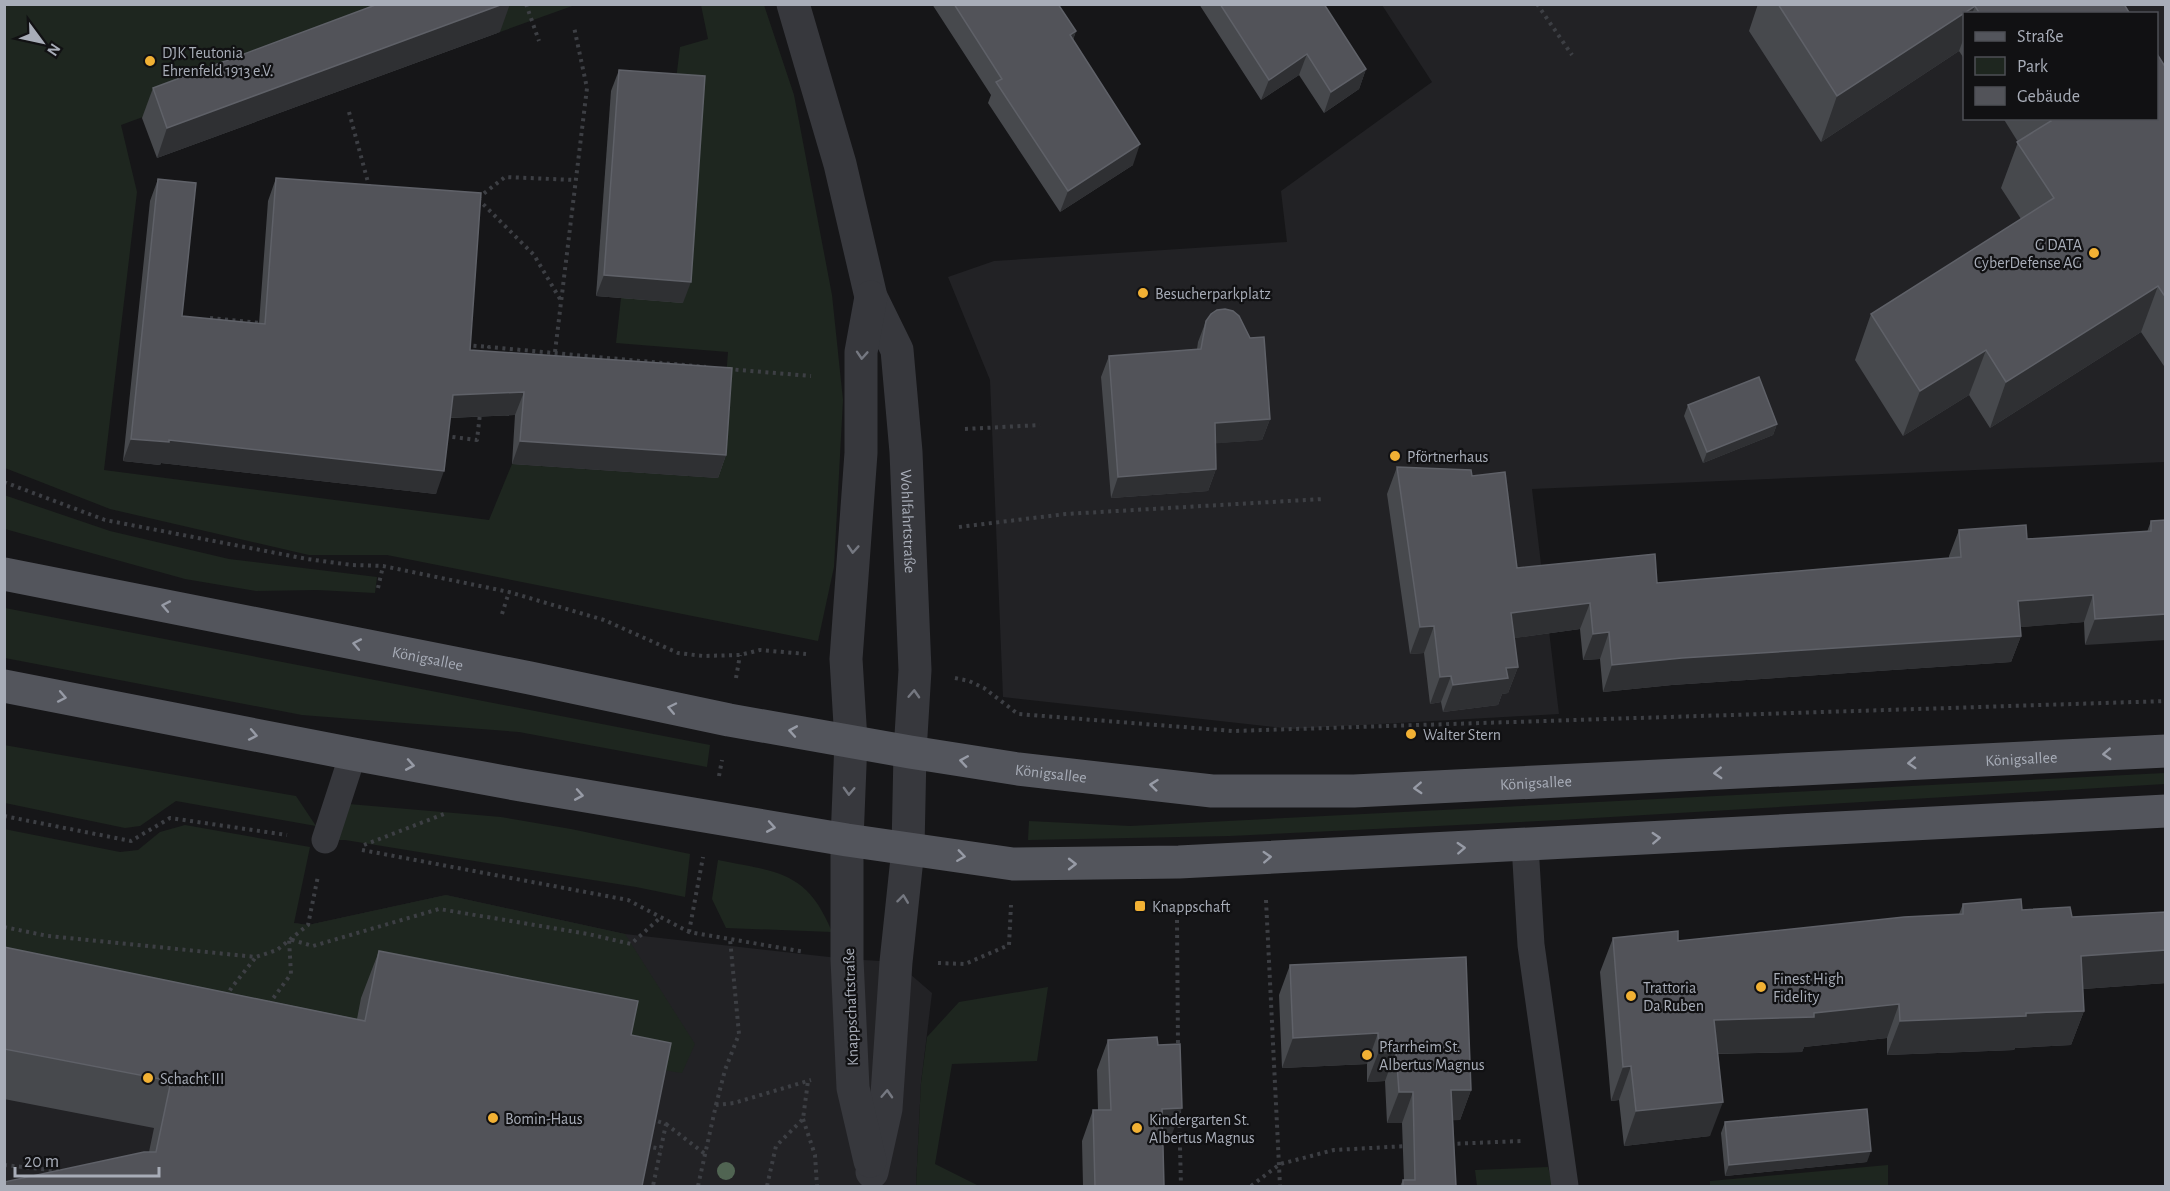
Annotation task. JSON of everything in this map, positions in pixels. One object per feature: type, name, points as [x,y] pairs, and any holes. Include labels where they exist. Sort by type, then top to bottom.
[{"type":"main road","name":"Königsallee","points":[[4,574],[530,678],[729,720],[910,752],[1056,774],[1212,791],[1354,791],[2166,751]]},
{"type":"main road","points":[[4,686],[353,754],[847,840],[1013,864],[1138,864],[2166,811]]},
{"type":"street","name":"Wohlfahrtstraße","points":[[793,4],[812,62],[840,164],[871,297],[897,350],[906,452],[913,595],[915,670],[910,752]]},
{"type":"street","name":"Wohlfahrtstraße","points":[[851,741],[846,659],[861,453],[861,352],[871,297]]},
{"type":"street","points":[[847,840],[851,741]]},
{"type":"street","points":[[909,849],[910,752]]},
{"type":"street","name":"Knappschaftstraße","points":[[847,840],[847,958],[854,1088],[872,1179]]},
{"type":"street","name":"Knappschaftstraße","points":[[872,1179],[886,1109],[896,962],[909,849]]},
{"type":"lane","points":[[325,840],[353,754]]},
{"type":"lane","points":[[1525,844],[1531,945],[1564,1186]]},
{"type":"path","points":[[526,4],[539,41]]},
{"type":"path","points":[[1537,4],[1572,56]]},
{"type":"path","points":[[555,352],[587,88],[574,27]]},
{"type":"path","points":[[349,112],[369,186],[380,187]]},
{"type":"path","points":[[560,300],[534,255],[477,199],[505,177],[575,180]]},
{"type":"path","points":[[210,318],[268,324]]},
{"type":"path","points":[[466,345],[709,367]]},
{"type":"path","points":[[487,359],[489,347]]},
{"type":"path","points":[[721,368],[811,376]]},
{"type":"path","points":[[442,436],[477,440],[481,405]]},
{"type":"path","points":[[965,429],[1040,425]]},
{"type":"path","points":[[4,482],[105,520],[307,559],[352,565],[383,566],[509,592],[604,620],[678,652],[703,656],[740,655],[760,650],[786,651],[846,659]]},
{"type":"path","points":[[959,527],[1066,514],[1323,499]]},
{"type":"path","points":[[378,588],[383,566]]},
{"type":"path","points":[[502,614],[509,592]]},
{"type":"path","points":[[915,670],[969,681],[984,688],[1018,714],[1233,731],[2166,701]]},
{"type":"path","points":[[455,810],[355,849],[628,900],[689,932],[847,958]]},
{"type":"path","points":[[4,816],[131,841],[170,818],[325,840],[308,925],[277,950],[256,957],[48,936],[4,927]]},
{"type":"path","points":[[1265,857],[1280,1186]]},
{"type":"path","points":[[896,962],[965,964],[1009,945],[1013,864]]},
{"type":"path","points":[[289,939],[313,946],[440,909],[588,934],[631,944],[660,918]]},
{"type":"path","points":[[1177,920],[1178,1058]]},
{"type":"path","points":[[263,1012],[291,974],[289,939]]},
{"type":"path","points":[[698,1186],[725,1070],[739,1034],[730,939]]},
{"type":"path","points":[[224,1000],[256,957]]},
{"type":"path","points":[[808,1080],[803,1119],[815,1155],[817,1186]]},
{"type":"path","points":[[716,1105],[734,1103],[769,1091]]},
{"type":"path","points":[[1179,1105],[1181,1186]]},
{"type":"path","points":[[650,1119],[666,1124],[705,1154]]},
{"type":"path","points":[[767,1186],[776,1146],[803,1119]]},
{"type":"path","points":[[653,1186],[666,1124]]},
{"type":"path","points":[[1440,1145],[1557,1139]]},
{"type":"path","points":[[642,1146],[661,1149]]},
{"type":"path","points":[[1251,1186],[1280,1164],[1334,1150],[1416,1146]]},
{"type":"path","points":[[4,1165],[62,1171]]},
{"type":"shaded area","points":[[1382,5],[2165,5],[2165,462],[1532,489],[1559,714],[1292,729],[1003,697],[990,380],[948,277],[994,261],[1287,242],[1281,191],[1432,82]]},
{"type":"shaded area","points":[[5,879],[308,925],[446,895],[625,934],[847,959],[896,962],[932,993],[921,1083],[916,1186],[5,1186]]},
{"type":"green space","points":[[490,4],[575,5],[500,32]]},
{"type":"green space","points":[[4,5],[449,5],[121,125],[137,192],[104,470],[489,520],[512,464],[718,478],[728,352],[616,343],[621,298],[674,96],[680,47],[708,39],[701,5],[764,5],[794,95],[832,295],[843,400],[834,567],[818,641],[387,555],[309,555],[110,509],[5,468]]},
{"type":"green space","points":[[4,495],[110,531],[229,559],[377,577],[375,593],[317,590],[256,591],[185,579],[5,529]]},
{"type":"green space","points":[[5,608],[710,745],[707,767],[519,732],[302,715],[5,658]]},
{"type":"green space","points":[[4,745],[296,796],[316,826],[176,801],[140,826],[125,828],[5,803]]},
{"type":"green space","points":[[2165,773],[2165,784],[1560,820],[1230,836],[1028,840],[1029,821],[1130,826]]},
{"type":"green space","points":[[337,803],[501,817],[690,854],[685,897],[345,840],[325,840]]},
{"type":"green space","points":[[185,825],[310,847],[294,923],[308,925],[446,895],[625,934],[695,1044],[682,1073],[643,1067],[325,1186],[198,1141],[5,997],[4,829],[120,852],[138,850],[160,832]]},
{"type":"green space","points":[[718,860],[773,872],[800,885],[812,896],[832,932],[726,928],[712,899]]},
{"type":"green space","points":[[1048,987],[1037,1061],[952,1064],[935,1164],[979,1186],[916,1186],[921,1083],[927,1037],[959,1002]]},
{"type":"green space","points":[[1888,1165],[1888,1186],[1710,1186],[1710,1181]]},
{"type":"green space","points":[[1548,1167],[1553,1186],[1477,1186],[1475,1170]]},
{"type":"building","points":[[378,4],[503,4],[167,128],[153,88]]},
{"type":"building","points":[[954,4],[1058,4],[1076,31],[1070,35],[1140,144],[1068,191],[996,82],[1002,79]]},
{"type":"building","points":[[1220,4],[1324,4],[1366,69],[1331,92],[1307,54],[1269,80]]},
{"type":"building","points":[[1778,4],[2124,4],[2129,12],[1979,12],[1975,6],[1837,96]]},
{"type":"building","name":"G DATA CyberDefense AG","points":[[2158,56],[2166,68],[2166,298],[2158,286],[2006,382],[1986,350],[1920,391],[1871,314],[2054,198],[2017,142],[2051,121],[2158,120]]},
{"type":"building","points":[[619,70],[705,76],[691,282],[604,275]]},
{"type":"building","points":[[276,178],[481,193],[470,350],[732,368],[726,455],[520,441],[524,392],[453,395],[444,471],[169,440],[169,442],[131,439],[158,179],[196,183],[182,316],[265,324]]},
{"type":"building","points":[[1225,309],[1239,316],[1250,338],[1264,337],[1270,419],[1215,423],[1216,469],[1118,477],[1109,356],[1201,349],[1206,321],[1217,310]]},
{"type":"building","points":[[1759,377],[1777,424],[1707,452],[1688,405]]},
{"type":"building","points":[[1397,467],[1471,470],[1472,476],[1505,472],[1517,568],[1655,554],[1657,583],[1961,557],[1959,530],[2026,525],[2027,539],[2151,531],[2151,521],[2166,520],[2166,614],[2095,619],[2093,595],[2018,601],[2021,636],[1682,658],[1612,665],[1609,632],[1593,634],[1590,603],[1511,613],[1518,667],[1506,668],[1508,678],[1453,685],[1451,676],[1440,677],[1434,626],[1420,627]]},
{"type":"building","points":[[2021,899],[2022,910],[2070,907],[2072,917],[2166,912],[2166,950],[2081,956],[2084,1011],[2026,1013],[2026,1016],[1900,1021],[1899,1004],[1814,1013],[1814,1017],[1714,1020],[1723,1102],[1636,1111],[1631,1066],[1623,1067],[1613,938],[1678,931],[1678,941],[1904,917],[1963,914],[1963,904]]},
{"type":"building","points":[[4,947],[365,1021],[379,951],[638,1001],[631,1035],[671,1043],[642,1186],[4,1186],[4,1182],[144,1152],[156,1152],[171,1081],[4,1049]]},
{"type":"building","points":[[1466,957],[1471,1090],[1451,1090],[1456,1186],[1403,1186],[1403,1180],[1415,1180],[1413,1092],[1399,1092],[1396,1051],[1379,1051],[1378,1033],[1293,1038],[1290,965]]},
{"type":"building","name":"Kindergarten St. Albertus Magnus","points":[[1157,1037],[1158,1045],[1180,1044],[1182,1108],[1162,1109],[1164,1186],[1095,1186],[1093,1110],[1111,1110],[1108,1040]]},
{"type":"building","points":[[1867,1109],[1871,1151],[1729,1165],[1725,1122]]},
{"type":"place","name":"DJK Teutonia Ehrenfeld 1913 e.V.","points":[[150,61]]},
{"type":"place","name":"G DATA CyberDefense AG","points":[[2094,253]]},
{"type":"place","name":"Besucherparkplatz","points":[[1143,293]]},
{"type":"place","name":"Pförtnerhaus","points":[[1395,456]]},
{"type":"place","name":"Walter Stern","points":[[1411,734]]},
{"type":"place","name":"Knappschaft","points":[[1140,906]]},
{"type":"place","name":"Finest High Fidelity","points":[[1761,987]]},
{"type":"place","name":"Trattoria Da Ruben","points":[[1631,996]]},
{"type":"place","name":"Pfarrheim St. Albertus Magnus","points":[[1367,1055]]},
{"type":"place","name":"Schacht III","points":[[148,1078]]},
{"type":"place","name":"Bomin-Haus","points":[[493,1118]]},
{"type":"place","name":"Kindergarten St. Albertus Magnus","points":[[1137,1128]]}]
